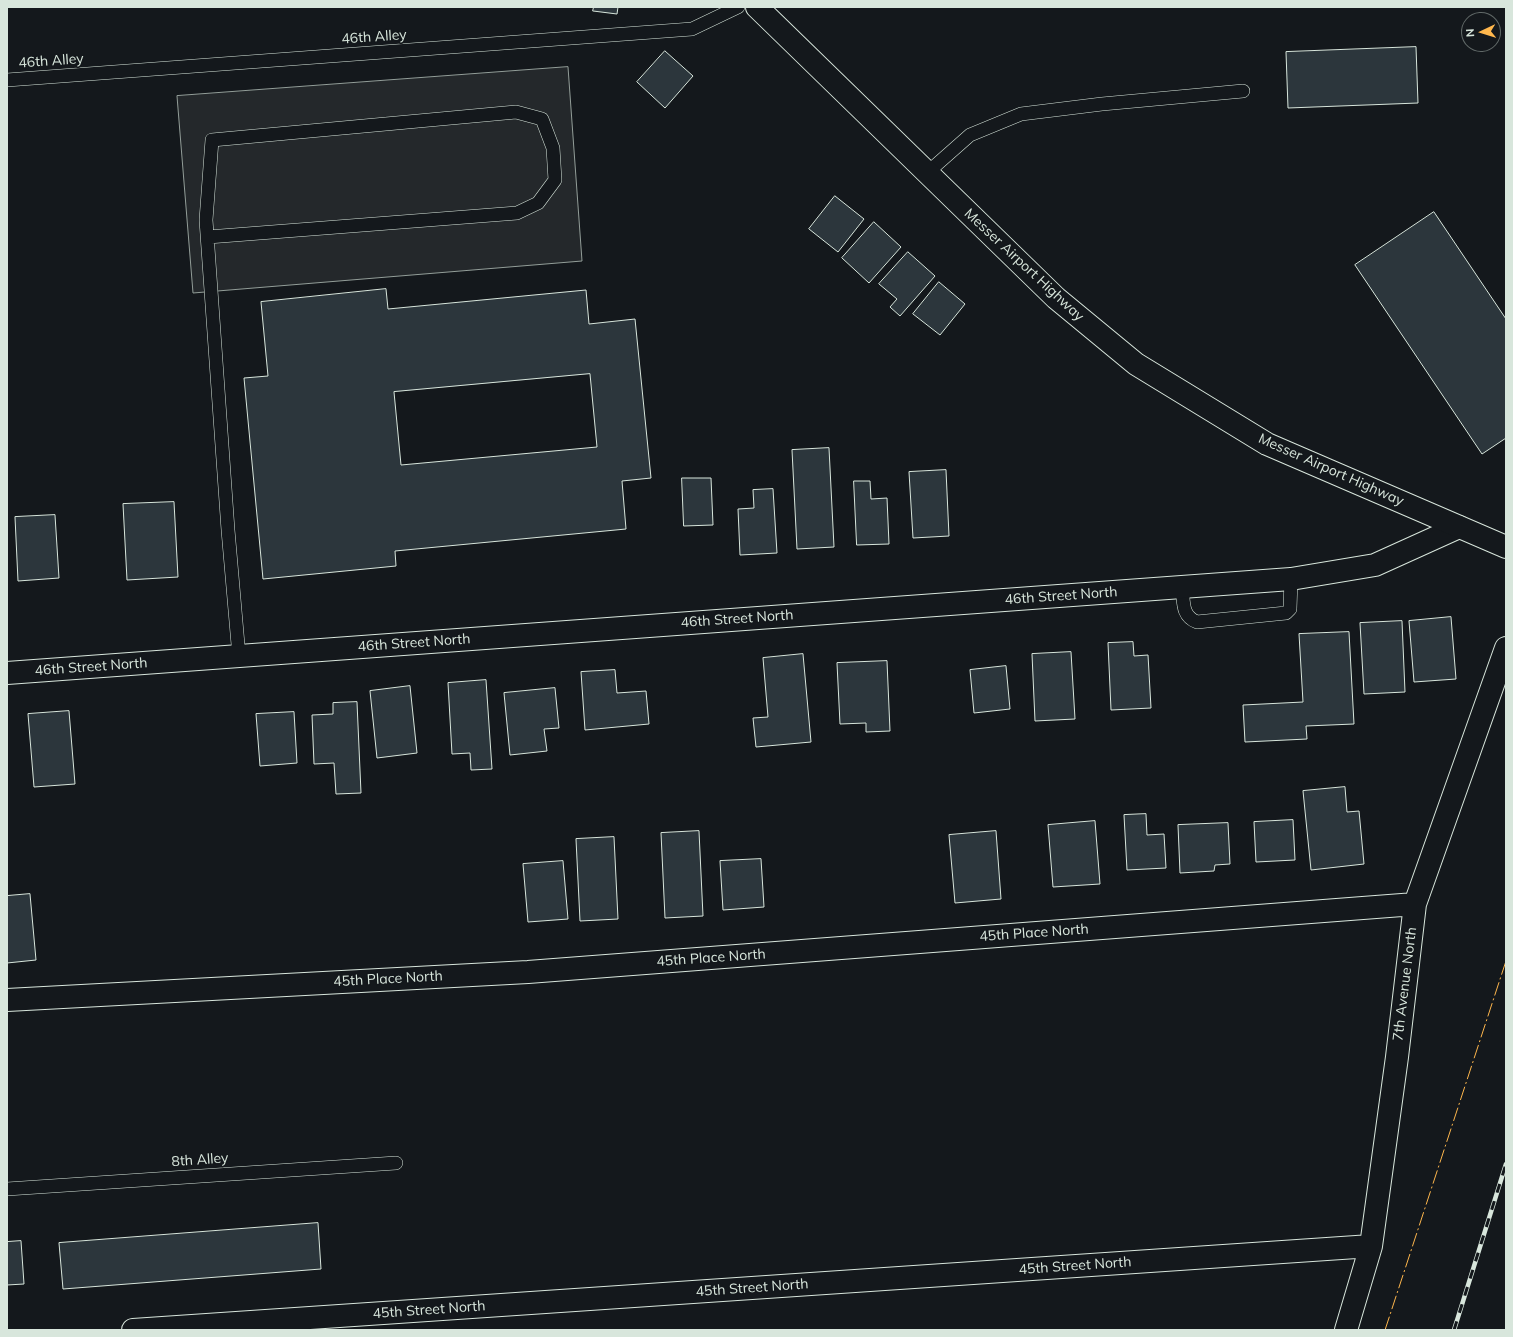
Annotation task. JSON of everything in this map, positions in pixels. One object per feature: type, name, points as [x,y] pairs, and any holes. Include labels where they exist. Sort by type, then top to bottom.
[{"type":"street","name":"Messer Airport Highway","points":[[757,7],[1056,298],[1136,364],[1267,444],[1506,547]]},
{"type":"street","name":"46th Street North","points":[[7,673],[1291,579],[1375,565],[1459,527]]},
{"type":"street","name":"7th Avenue North","points":[[1346,1330],[1371,1246],[1397,1057],[1415,904],[1506,648]]},
{"type":"street","name":"45th Place North","points":[[7,1000],[528,972],[1415,904]]},
{"type":"street","name":"45th Street North","points":[[133,1330],[397,1321],[1371,1246]]},
{"type":"lane","name":"46th Alley","points":[[7,80],[692,29],[738,7]]},
{"type":"lane","points":[[927,173],[970,135],[1021,114],[1102,104],[1242,91]]},
{"type":"lane","points":[[208,238],[517,213],[538,203],[555,180],[553,148],[542,119],[516,112],[212,140],[206,220],[228,530],[239,656]]},
{"type":"lane","points":[[1182,587],[1186,614],[1189,619],[1196,622],[1286,613],[1290,609],[1291,579]]},
{"type":"lane","name":"8th Alley","points":[[7,1190],[396,1163]]},
{"type":"shaded area","points":[[568,67],[582,261],[193,293],[177,96]]},
{"type":"building","points":[[594,7],[618,7],[617,14],[593,11]]},
{"type":"building","points":[[1416,47],[1418,103],[1288,108],[1286,52]]},
{"type":"building","points":[[665,51],[693,76],[665,108],[637,82]]},
{"type":"building","points":[[835,196],[864,219],[838,252],[809,229]]},
{"type":"building","points":[[1434,212],[1506,319],[1506,438],[1482,454],[1355,265]]},
{"type":"building","points":[[874,222],[901,247],[869,283],[842,258]]},
{"type":"building","points":[[908,252],[935,276],[900,316],[890,307],[897,299],[879,284]]},
{"type":"building","points":[[939,282],[965,304],[940,335],[913,314]]},
{"type":"building","points":[[386,289],[388,309],[586,290],[589,324],[635,319],[651,478],[622,481],[626,529],[395,551],[396,566],[263,579],[244,378],[268,376],[261,302]],"holes":[[[590,374],[597,447],[401,465],[394,392]]]},
{"type":"building","points":[[829,448],[834,547],[797,549],[792,450]]},
{"type":"building","points":[[946,470],[949,536],[913,538],[909,472]]},
{"type":"building","points":[[682,478],[711,478],[713,525],[684,526]]},
{"type":"building","points":[[854,481],[870,481],[871,499],[887,498],[889,544],[857,545]]},
{"type":"building","points":[[773,489],[777,553],[740,555],[738,509],[754,508],[753,490]]},
{"type":"building","points":[[174,502],[178,577],[127,580],[123,504]]},
{"type":"building","points":[[55,515],[59,578],[18,581],[15,517]]},
{"type":"building","points":[[1451,617],[1456,679],[1414,682],[1409,621]]},
{"type":"building","points":[[1402,621],[1405,692],[1364,694],[1360,623]]},
{"type":"building","points":[[1349,632],[1354,724],[1306,726],[1307,739],[1245,742],[1243,705],[1303,702],[1299,634]]},
{"type":"building","points":[[1133,642],[1134,656],[1148,655],[1151,708],[1111,710],[1108,643]]},
{"type":"building","points":[[1071,652],[1075,719],[1035,721],[1032,654]]},
{"type":"building","points":[[803,654],[811,742],[756,747],[753,718],[768,717],[763,658]]},
{"type":"building","points":[[887,661],[890,731],[866,732],[866,723],[840,724],[837,663]]},
{"type":"building","points":[[1006,666],[1010,709],[974,713],[970,670]]},
{"type":"building","points":[[615,670],[617,693],[646,691],[649,724],[585,730],[581,672]]},
{"type":"building","points":[[486,680],[492,769],[471,770],[470,753],[452,754],[448,683]]},
{"type":"building","points":[[410,686],[417,753],[377,758],[370,691]]},
{"type":"building","points":[[555,688],[559,728],[544,729],[547,751],[510,755],[504,693]]},
{"type":"building","points":[[357,702],[361,793],[336,794],[334,763],[314,764],[312,715],[333,714],[333,703]]},
{"type":"building","points":[[69,711],[75,784],[34,787],[28,714]]},
{"type":"building","points":[[294,712],[297,763],[260,766],[256,714]]},
{"type":"building","points":[[1345,787],[1347,812],[1359,811],[1364,864],[1311,870],[1303,791]]},
{"type":"building","points":[[1146,814],[1147,835],[1164,834],[1166,868],[1127,870],[1124,815]]},
{"type":"building","points":[[1293,820],[1295,860],[1256,862],[1254,822]]},
{"type":"building","points":[[1095,821],[1100,884],[1053,887],[1048,825]]},
{"type":"building","points":[[1228,823],[1230,864],[1215,865],[1214,871],[1180,873],[1178,825]]},
{"type":"building","points":[[699,831],[703,916],[665,918],[661,833]]},
{"type":"building","points":[[996,831],[1001,899],[955,903],[949,835]]},
{"type":"building","points":[[614,837],[618,919],[580,921],[576,839]]},
{"type":"building","points":[[761,859],[764,907],[723,910],[720,861]]},
{"type":"building","points":[[563,861],[568,919],[528,922],[523,864]]},
{"type":"building","points":[[30,894],[36,960],[7,963],[7,896]]},
{"type":"building","points":[[318,1223],[321,1269],[63,1289],[59,1243]]},
{"type":"building","points":[[21,1241],[24,1284],[7,1285],[7,1242]]},
{"type":"railway","points":[[1454,1330],[1506,1164]]},
{"type":"power","points":[[1385,1330],[1506,961]]}]
